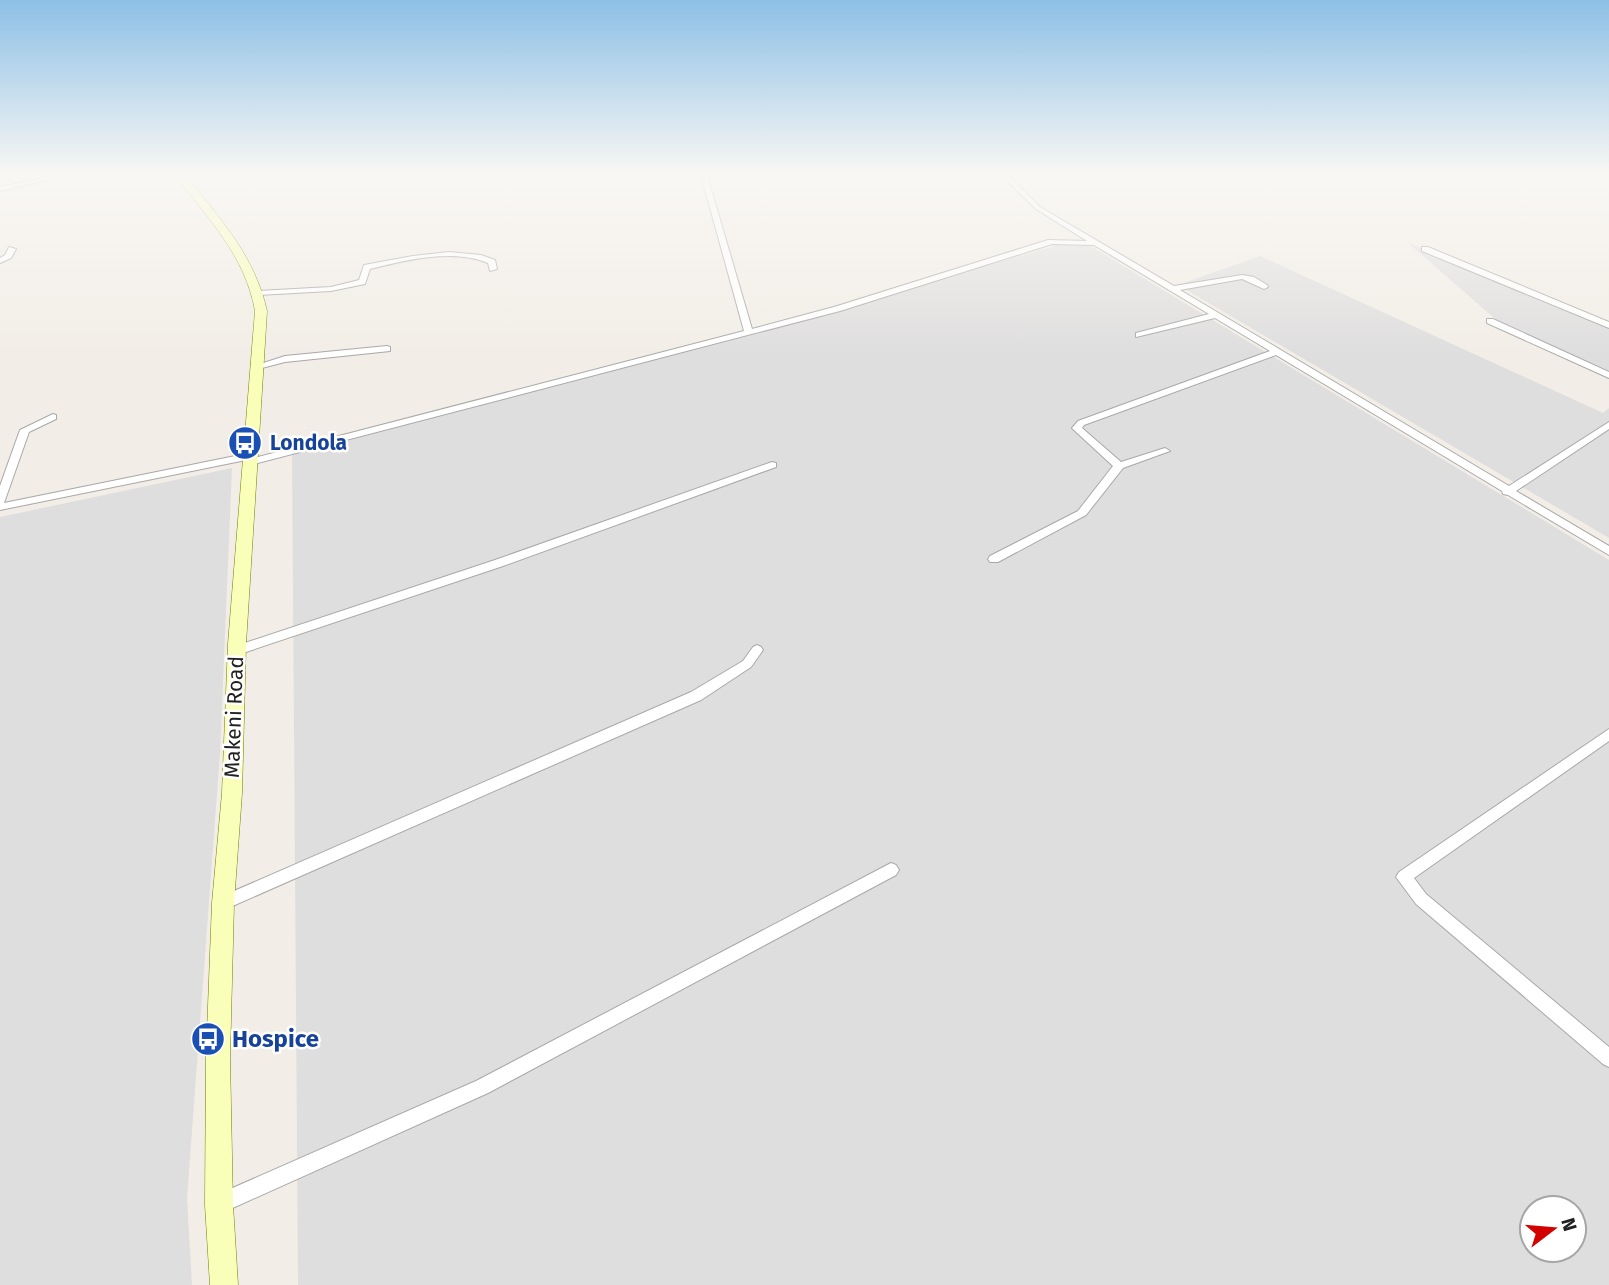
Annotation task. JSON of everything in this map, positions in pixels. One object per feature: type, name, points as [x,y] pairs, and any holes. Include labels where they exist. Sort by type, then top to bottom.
[{"type":"main road","name":"Makeni Road","points":[[223,1285],[219,1205],[218,1058],[223,903],[232,793],[237,650],[261,311],[252,274],[226,235]]},
{"type":"street","points":[[721,235],[748,330]]},
{"type":"street","points":[[0,507],[250,459],[895,292],[1046,235]]},
{"type":"street","points":[[1069,235],[1094,243]]},
{"type":"street","points":[[1069,235],[1094,243],[1279,351],[1507,492],[1609,551]]},
{"type":"street","points":[[0,261],[8,256],[12,249]]},
{"type":"street","points":[[1424,249],[1609,325]]},
{"type":"street","points":[[258,293],[348,287],[362,282],[367,267],[425,257],[451,255],[484,258],[492,262],[493,269]]},
{"type":"street","points":[[1172,289],[1242,277],[1264,287]]},
{"type":"street","points":[[1139,335],[1215,315]]},
{"type":"street","points":[[1490,321],[1609,375]]},
{"type":"street","points":[[258,366],[285,359],[387,349]]},
{"type":"street","points":[[1119,466],[1077,428],[1081,423],[1279,351]]},
{"type":"street","points":[[0,501],[25,430],[53,417]]},
{"type":"street","points":[[1507,492],[1609,425]]},
{"type":"street","points":[[994,559],[1082,513],[1119,466],[1166,451]]},
{"type":"street","points":[[237,650],[487,568],[772,464]]},
{"type":"street","points":[[223,903],[696,696],[747,664],[757,650]]},
{"type":"street","points":[[1609,734],[1404,877],[1421,899],[1609,1058]]},
{"type":"street","points":[[219,1205],[482,1087],[891,870]]},
{"type":"shaded area","points":[[1079,239],[1609,560],[1609,1285],[298,1285],[292,452],[769,328]]},
{"type":"shaded area","points":[[1408,243],[1609,322],[1609,376],[1500,323]]},
{"type":"shaded area","points":[[1260,256],[1603,413],[1609,408],[1609,538],[1178,285]]},
{"type":"shaded area","points":[[232,468],[220,753],[187,1198],[192,1285],[0,1285],[0,517]]},
{"type":"place","name":"Londola","points":[[245,443]]},
{"type":"place","name":"Hospice","points":[[208,1039]]}]
